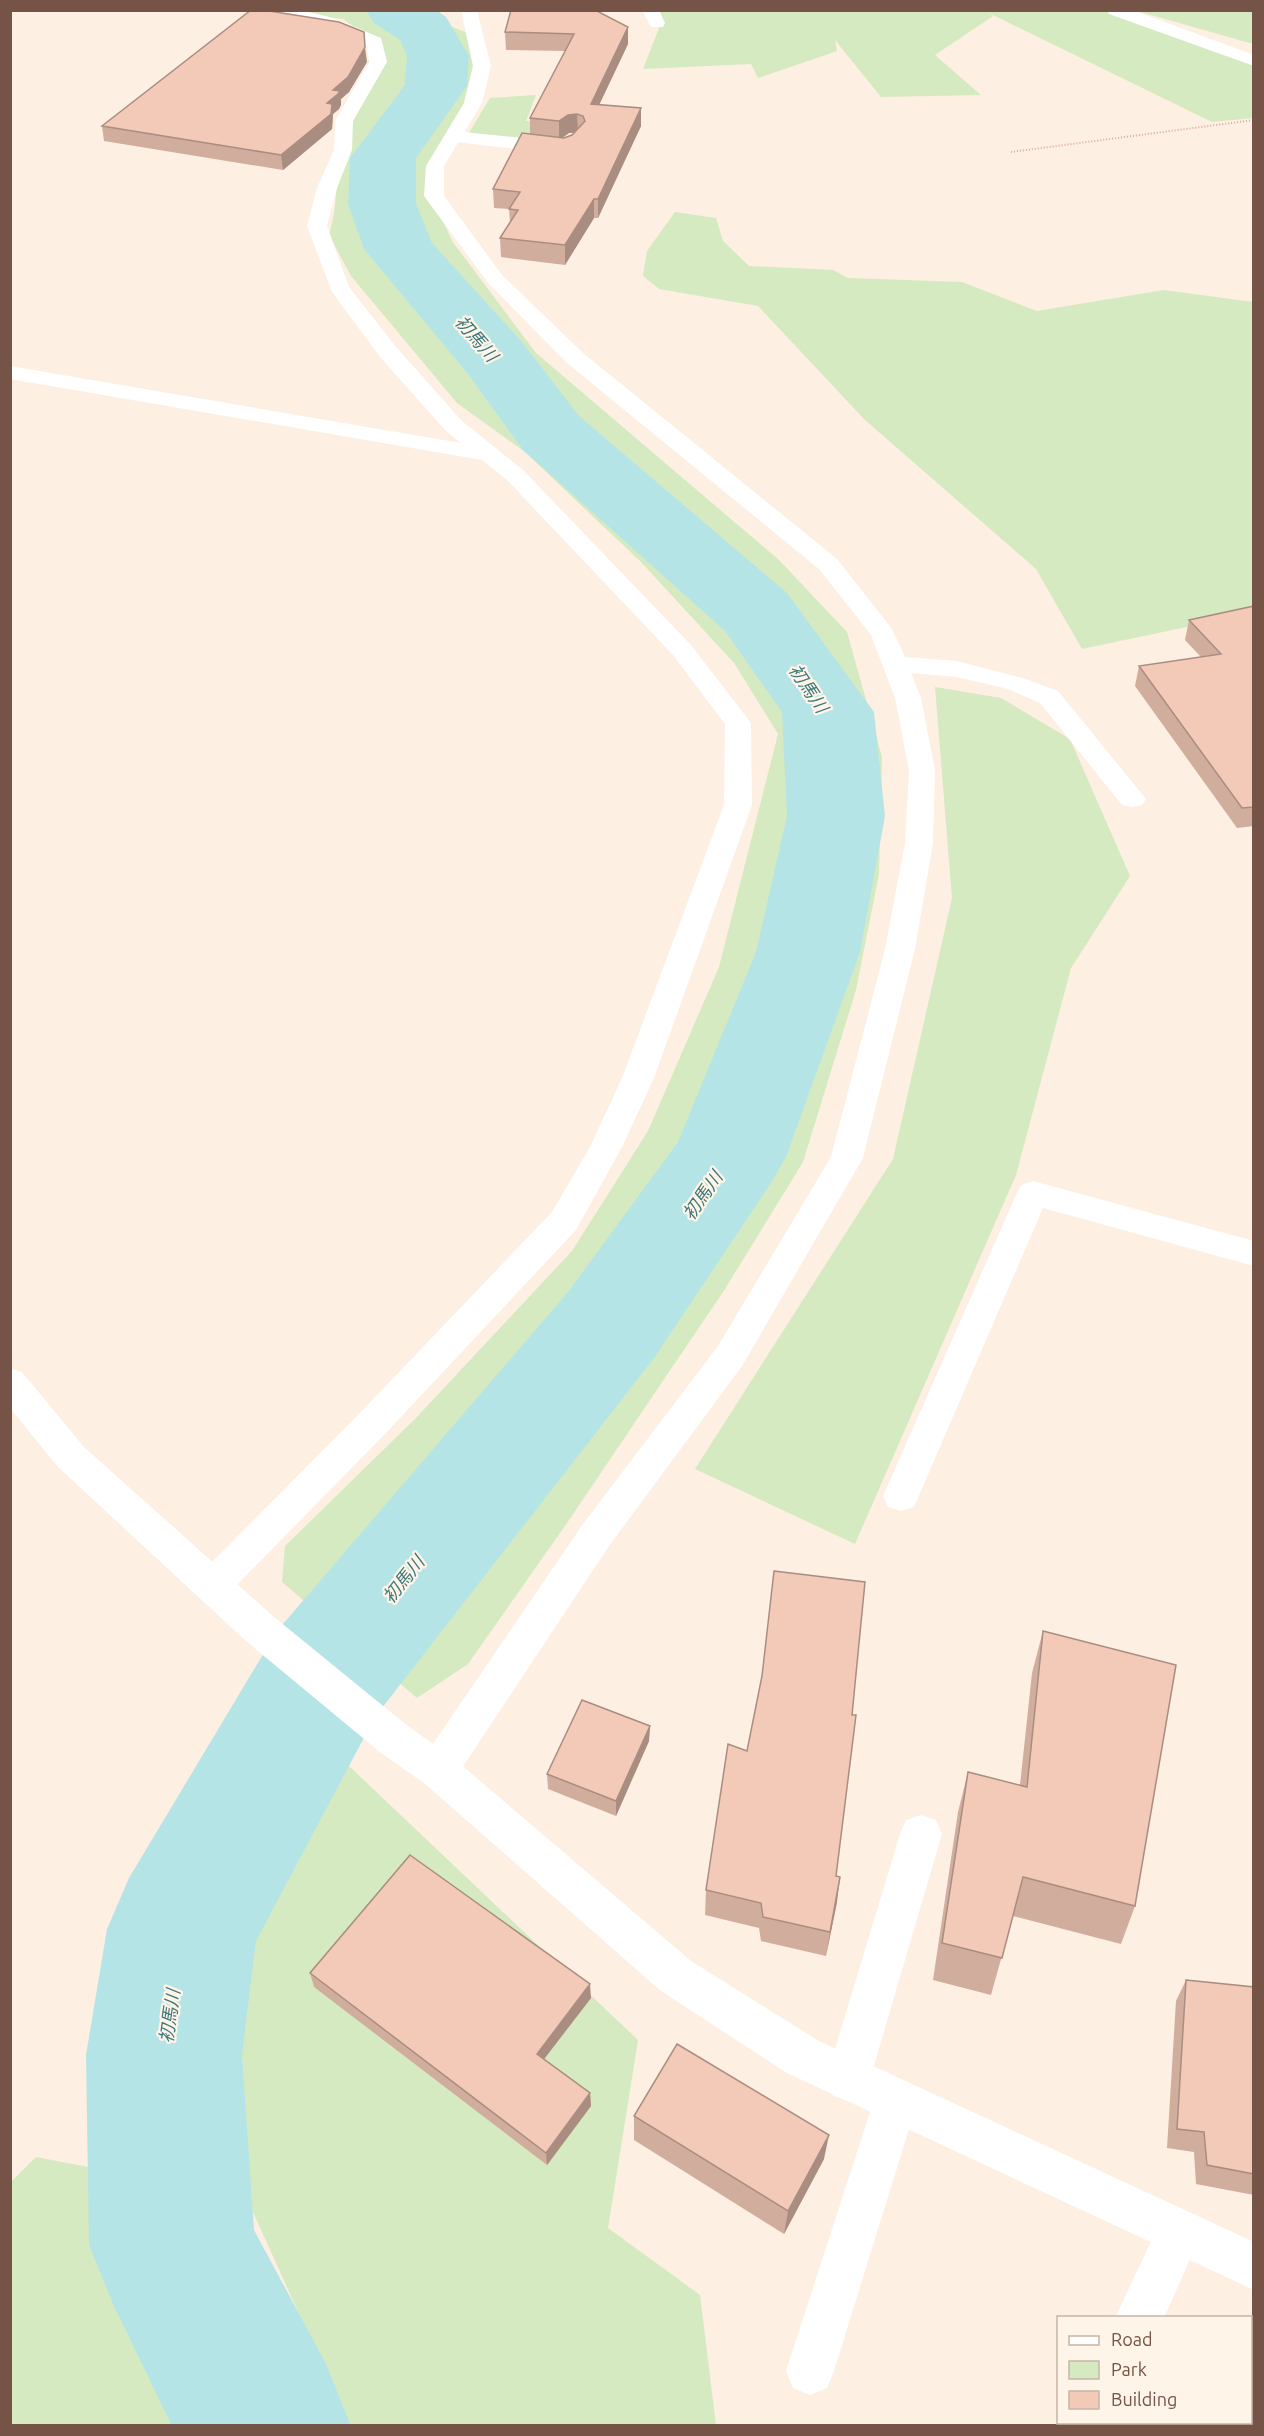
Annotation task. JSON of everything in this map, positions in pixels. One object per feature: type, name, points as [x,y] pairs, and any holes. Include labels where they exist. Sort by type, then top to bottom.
[{"type":"street","points":[[213,1585],[371,1425],[564,1221],[606,1148],[638,1078],[738,805],[738,723],[682,650],[515,475],[454,426],[388,352],[339,288],[317,226],[327,188],[343,150],[344,121],[378,63],[375,42],[334,24],[290,10]]},
{"type":"street","points":[[438,1770],[596,1535],[730,1356],[847,1158],[900,949],[919,843],[922,770],[908,698],[883,633],[828,564],[575,358],[495,279],[434,196],[435,166],[473,103],[482,66],[469,10]]},
{"type":"street","points":[[1115,10],[1254,61]]},
{"type":"street","points":[[453,137],[564,148],[574,139]]},
{"type":"street","points":[[10,372],[489,454]]},
{"type":"street","points":[[894,664],[957,669],[1017,684],[1049,697],[1132,799]]},
{"type":"street","points":[[902,1496],[1033,1193],[1254,1254]]},
{"type":"street","points":[[10,1382],[71,1456],[260,1629],[395,1740],[438,1770],[676,1976],[802,2057],[1254,2267]]},
{"type":"street","points":[[848,2079],[921,1833]]},
{"type":"street","points":[[810,2371],[896,2100]]},
{"type":"street","points":[[1140,2316],[1179,2232]]},
{"type":"path","points":[[1011,152],[1254,120]]},
{"type":"green space","points":[[290,11],[413,11],[475,36],[482,66],[428,187],[452,241],[536,353],[779,560],[847,632],[882,757],[879,874],[856,990],[803,1162],[725,1289],[567,1523],[468,1664],[417,1698],[282,1582],[285,1546],[415,1419],[572,1251],[648,1131],[719,967],[778,734],[734,663],[641,562],[525,452],[457,403],[351,276],[329,235],[349,125],[375,42],[343,19]]},
{"type":"green space","points":[[651,11],[1112,11],[1253,61],[1253,118],[1212,122],[989,13],[993,16],[935,55],[981,95],[881,97],[835,40],[837,51],[758,78],[751,64],[643,69],[659,28]]},
{"type":"green space","points":[[1137,11],[1253,11],[1253,44]]},
{"type":"green space","points":[[536,95],[526,121],[579,125],[557,143],[469,133],[490,98]]},
{"type":"green space","points":[[675,212],[716,218],[723,241],[749,266],[833,270],[848,278],[962,282],[1037,311],[1164,290],[1253,302],[1253,613],[1082,649],[1036,569],[865,420],[758,306],[659,289],[643,276],[647,251]]},
{"type":"green space","points":[[935,687],[1001,698],[1070,739],[1130,876],[1071,968],[1016,1175],[855,1544],[695,1469],[893,1159],[952,898]]},
{"type":"green space","points":[[330,1748],[638,2040],[608,2228],[700,2295],[716,2425],[349,2425],[226,2152],[164,2055]]},
{"type":"green space","points":[[36,2157],[224,2193],[319,2425],[11,2425],[11,2182]]},
{"type":"building","points":[[251,10],[339,22],[364,32],[365,47],[348,77],[333,90],[340,91],[338,94],[327,103],[332,104],[331,114],[281,155],[102,126]]},
{"type":"building","points":[[511,10],[595,10],[628,27],[591,104],[641,108],[598,199],[594,199],[565,245],[500,238],[518,210],[509,209],[520,192],[493,189],[522,133],[564,138],[572,135],[585,121],[583,116],[577,114],[568,115],[559,121],[530,118],[574,34],[505,32]]},
{"type":"building","points":[[1254,606],[1254,807],[1242,808],[1139,666],[1221,654],[1189,620]]},
{"type":"building","points":[[774,1571],[865,1582],[852,1715],[856,1715],[836,1876],[840,1877],[830,1932],[763,1917],[761,1903],[706,1890],[728,1744],[747,1751],[762,1676]]},
{"type":"building","points":[[1043,1631],[1176,1665],[1135,1906],[1023,1877],[1002,1958],[942,1943],[968,1772],[1027,1787]]},
{"type":"building","points":[[582,1700],[650,1726],[616,1801],[547,1774]]},
{"type":"building","points":[[410,1855],[590,1984],[537,2054],[590,2093],[546,2153],[310,1973]]},
{"type":"building","points":[[1186,1980],[1254,1987],[1254,2174],[1207,2165],[1204,2132],[1177,2129]]},
{"type":"building","points":[[677,2044],[829,2135],[788,2211],[634,2116]]},
{"type":"waterway","name":"初馬川","points":[[264,2426],[172,2245],[164,2055],[182,1929],[326,1674],[611,1325],[729,1157],[808,952],[836,816],[828,712],[756,612],[551,433],[495,358],[399,249],[382,204],[383,158],[436,86],[438,56],[425,30],[395,10]]}]
